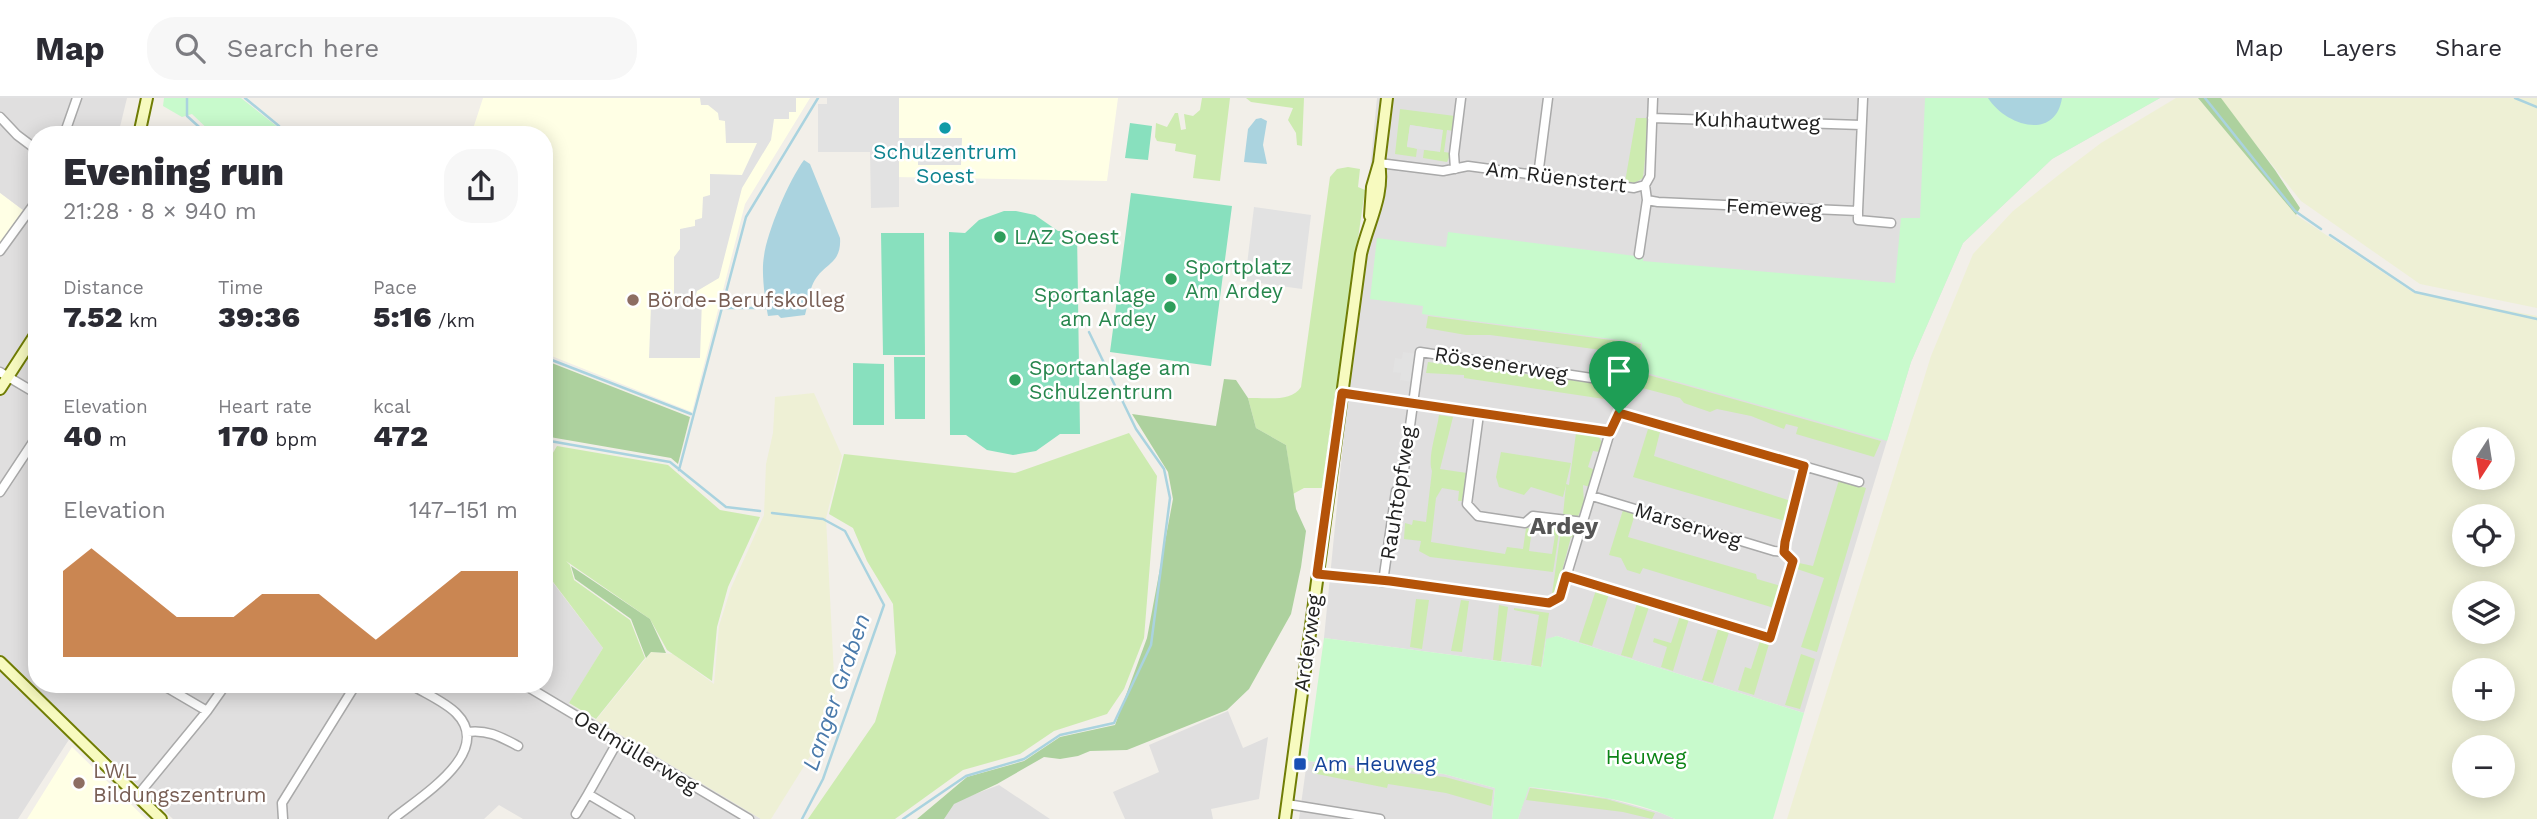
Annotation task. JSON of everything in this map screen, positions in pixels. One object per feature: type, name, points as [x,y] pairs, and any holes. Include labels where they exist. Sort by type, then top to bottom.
[{"type":"main road","points":[[141,126],[147,98]]},
{"type":"main road","name":"Ardeyweg","points":[[1285,819],[1361,254],[1377,204],[1382,178],[1379,163],[1387,98]]},
{"type":"main road","points":[[0,388],[4,374],[28,343]]},
{"type":"main road","points":[[0,662],[28,689]]},
{"type":"main road","points":[[32,693],[161,819]]},
{"type":"street","points":[[67,126],[77,98]]},
{"type":"street","points":[[1455,169],[1454,154],[1461,98]]},
{"type":"street","points":[[1538,176],[1548,98]]},
{"type":"street","name":"Am Rüenstert","points":[[1379,163],[1443,171],[1468,166],[1634,188],[1645,185],[1650,176],[1653,98]]},
{"type":"street","points":[[1858,211],[1863,98]]},
{"type":"street","points":[[0,117],[28,143]]},
{"type":"street","name":"Kuhhautweg","points":[[1652,118],[1861,125]]},
{"type":"street","points":[[1639,254],[1647,200],[1645,185]]},
{"type":"street","name":"Femeweg","points":[[1647,200],[1858,211],[1858,220],[1891,223]]},
{"type":"street","points":[[0,251],[28,212]]},
{"type":"street","name":"Rössenerweg","points":[[1317,574],[1390,581],[1549,603],[1560,597],[1610,432],[1619,413],[1625,385],[1420,352],[1412,403]]},
{"type":"street","points":[[4,374],[28,389]]},
{"type":"street","points":[[1342,393],[1610,432]]},
{"type":"street","name":"Rauhtopfweg","points":[[1383,582],[1395,491],[1402,485],[1412,403]]},
{"type":"street","points":[[1619,413],[1859,482]]},
{"type":"street","points":[[1479,414],[1467,504],[1472,510],[1478,516],[1525,523],[1533,516],[1584,522]]},
{"type":"street","points":[[0,492],[28,450]]},
{"type":"street","points":[[1566,576],[1770,638],[1793,561],[1784,552],[1785,542],[1804,466]]},
{"type":"street","name":"Marserweg","points":[[1592,496],[1784,552]]},
{"type":"street","points":[[176,693],[207,711]]},
{"type":"street","points":[[138,795],[220,693]]},
{"type":"street","points":[[283,819],[282,803],[350,693]]},
{"type":"street","points":[[394,819],[452,769],[464,755],[468,739],[466,724],[454,710],[425,693]]},
{"type":"street","name":"Oelmüllerweg","points":[[538,693],[749,819]]},
{"type":"street","points":[[467,732],[477,730],[495,734],[518,746]]},
{"type":"street","points":[[576,814],[618,741]]},
{"type":"street","points":[[588,794],[630,819]]},
{"type":"street","points":[[1287,804],[1381,819]]},
{"type":"shaded area","points":[[0,98],[127,98],[120,126],[28,126],[28,693],[553,693],[553,583],[603,648],[569,704],[761,819],[523,819],[499,805],[484,819],[173,819],[77,727],[18,819],[0,819],[0,244],[24,211],[0,193]]},
{"type":"shaded area","name":"Börde-Berufskolleg","points":[[483,98],[810,98],[745,204],[692,412],[553,357],[553,126],[474,126]]},
{"type":"shaded area","points":[[700,98],[796,98],[796,112],[789,112],[789,119],[774,119],[771,140],[742,188],[719,278],[697,291],[695,298],[702,299],[700,358],[649,358],[651,305],[674,305],[674,257],[680,249],[680,229],[695,226],[695,220],[702,218],[703,197],[710,195],[710,174],[742,175],[757,143],[726,143],[725,121],[719,120],[718,113],[708,105],[701,105]]},
{"type":"shaded area","points":[[827,98],[899,98],[899,138],[962,138],[961,165],[918,165],[918,159],[899,159],[899,207],[871,208],[870,152],[818,152],[818,104],[827,104]]},
{"type":"shaded area","points":[[899,98],[1118,98],[1107,181],[894,177]]},
{"type":"shaded area","points":[[1377,98],[2160,98],[2052,159],[1963,243],[1911,362],[1804,713],[1557,636],[1546,640],[1542,667],[1324,638]]},
{"type":"shaded area","points":[[2176,98],[2198,98],[2296,215],[2414,293],[2537,316],[2537,819],[1787,819],[1931,356],[1973,254],[2013,211],[2101,143]]},
{"type":"shaded area","points":[[2219,98],[2537,98],[2537,308],[2420,284],[2301,201]]},
{"type":"shaded area","points":[[1410,125],[1443,130],[1440,152],[1407,147]]},
{"type":"shaded area","points":[[0,193],[24,211],[0,244]]},
{"type":"shaded area","points":[[1254,207],[1311,215],[1302,289],[1245,281]]},
{"type":"shaded area","points":[[1403,352],[1417,354],[1413,382],[1400,380],[1401,373],[1393,372],[1395,358],[1402,359]]},
{"type":"shaded area","points":[[814,393],[842,456],[826,518],[836,715],[771,819],[761,819],[596,720],[651,652],[673,654],[714,684],[719,626],[731,588],[764,515],[766,464],[773,433],[775,397]]},
{"type":"shaded area","points":[[1228,711],[1243,748],[1268,737],[1259,799],[1211,809],[1213,819],[1125,819],[1113,792],[1159,772],[1149,745]]},
{"type":"shaded area","name":"LWL Bildungszentrum","points":[[72,747],[146,819],[27,819]]},
{"type":"shaded area","points":[[1307,761],[1444,774],[1495,788],[1492,819],[1299,819]]},
{"type":"shaded area","points":[[999,785],[1050,819],[943,819],[954,802]]},
{"type":"shaded area","points":[[1528,787],[1607,798],[1675,819],[1518,819]]},
{"type":"green space","points":[[164,98],[241,98],[276,126],[205,126],[192,114],[182,117],[163,106]]},
{"type":"green space","points":[[1202,98],[1230,98],[1220,181],[1193,178],[1196,155],[1175,151],[1176,144],[1157,141],[1155,137],[1156,123],[1167,127],[1175,113],[1178,113],[1181,130],[1186,129],[1184,114],[1193,116],[1200,110]]},
{"type":"green space","points":[[1246,98],[1304,98],[1302,146],[1297,145],[1296,133],[1288,120],[1293,108],[1251,102]]},
{"type":"green space","points":[[1925,98],[2160,98],[2052,159],[1963,243],[1911,362],[1887,441],[1640,371],[1642,343],[1422,314],[1423,306],[1370,299],[1377,238],[1446,247],[1448,232],[1643,257],[1643,261],[1895,283],[1901,218],[1920,218]]},
{"type":"green space","points":[[2198,98],[2221,98],[2300,208],[2296,215]]},
{"type":"green space","points":[[1400,109],[1455,116],[1454,131],[1447,130],[1444,152],[1451,153],[1447,162],[1423,158],[1424,150],[1440,151],[1442,130],[1410,125],[1407,146],[1417,149],[1416,157],[1395,154]]},
{"type":"green space","points":[[1636,118],[1646,118],[1649,121],[1643,178],[1633,184],[1625,182]]},
{"type":"green space","points":[[1130,123],[1152,126],[1148,160],[1125,158]]},
{"type":"green space","points":[[1337,169],[1360,169],[1358,187],[1365,190],[1322,488],[1304,488],[1293,494],[1286,445],[1256,428],[1248,398],[1284,397],[1297,392],[1301,387],[1330,177]]},
{"type":"green space","name":"Sportplatz Am Ardey","points":[[1131,193],[1232,206],[1211,366],[1110,352]]},
{"type":"green space","name":"Sportanlage am Schulzentrum","points":[[1004,211],[1035,215],[1058,231],[1077,231],[1080,434],[1060,434],[1036,451],[1013,455],[987,450],[966,435],[950,435],[949,232],[965,233],[979,220]]},
{"type":"green space","points":[[881,233],[924,233],[925,355],[883,355]]},
{"type":"green space","points":[[1428,316],[1641,344],[1638,355],[1490,335],[1466,335],[1426,328]]},
{"type":"green space","points":[[894,357],[925,357],[925,419],[895,419]]},
{"type":"green space","points":[[1428,362],[1613,385],[1611,400],[1464,378],[1464,375],[1426,373]]},
{"type":"green space","points":[[853,363],[884,364],[884,425],[853,425]]},
{"type":"green space","points":[[553,364],[690,417],[678,464],[671,458],[553,438]]},
{"type":"green space","points":[[1638,372],[1881,441],[1874,457],[1796,434],[1798,427],[1786,424],[1784,429],[1751,416],[1717,409],[1710,412],[1684,403],[1680,398],[1635,386]]},
{"type":"green space","points":[[1224,379],[1236,380],[1248,398],[1256,428],[1286,445],[1296,509],[1306,531],[1291,614],[1249,689],[1227,710],[1127,750],[1090,751],[1060,759],[1044,757],[997,784],[954,804],[944,819],[917,819],[967,777],[1024,761],[1060,737],[1115,725],[1147,638],[1173,499],[1168,472],[1132,414],[1216,426]]},
{"type":"green space","points":[[1439,415],[1453,417],[1440,469],[1467,473],[1462,501],[1458,501],[1459,491],[1442,488],[1436,498],[1431,542],[1505,554],[1507,547],[1523,549],[1526,528],[1532,529],[1529,551],[1552,554],[1555,535],[1542,532],[1544,522],[1560,526],[1553,572],[1430,557],[1419,551],[1421,541],[1404,539],[1405,523],[1412,525],[1413,520],[1426,522],[1432,471],[1431,452]]},
{"type":"green space","points":[[1648,429],[1660,432],[1654,456],[1791,501],[1785,521],[1633,477]]},
{"type":"green space","points":[[1129,433],[1157,476],[1144,638],[1124,689],[1107,714],[1054,731],[1020,754],[963,770],[895,819],[808,819],[875,722],[896,653],[893,604],[867,561],[853,528],[829,514],[844,454],[1015,473]]},
{"type":"green space","points":[[1576,433],[1598,436],[1602,442],[1600,452],[1593,451],[1588,467],[1595,470],[1590,487],[1583,485],[1584,504],[1578,516],[1563,515],[1566,485],[1563,497],[1531,487],[1524,495],[1499,487],[1496,477],[1501,452],[1571,463],[1566,484],[1569,485]]},
{"type":"green space","points":[[557,446],[668,465],[720,510],[760,517],[728,587],[717,627],[712,681],[667,650],[650,619],[566,561],[570,565],[574,580],[630,620],[645,658],[596,719],[569,703],[603,648],[553,582],[553,453]]},
{"type":"green space","points":[[1839,480],[1866,488],[1817,652],[1801,647],[1824,578],[1797,569],[1799,563],[1813,566]]},
{"type":"green space","points":[[1623,510],[1635,514],[1628,537],[1756,574],[1757,579],[1781,586],[1774,608],[1643,568],[1640,574],[1627,570],[1621,558],[1609,555]]},
{"type":"green space","points":[[1562,523],[1571,525],[1575,533],[1574,538],[1571,537],[1556,594],[1552,594]]},
{"type":"green space","points":[[571,566],[650,619],[666,653],[651,652],[646,658],[631,619],[575,579]]},
{"type":"green space","points":[[1596,590],[1609,594],[1592,646],[1579,642]]},
{"type":"green space","points":[[1416,599],[1429,600],[1422,649],[1410,647]]},
{"type":"green space","points":[[1461,600],[1469,601],[1462,652],[1451,651]]},
{"type":"green space","points":[[1637,603],[1649,607],[1632,658],[1621,655]]},
{"type":"green space","points":[[1499,605],[1508,607],[1501,661],[1493,660]]},
{"type":"green space","points":[[1514,608],[1549,613],[1541,667],[1531,665],[1539,615]]},
{"type":"green space","points":[[1680,616],[1689,619],[1673,671],[1661,667],[1667,647],[1653,642],[1654,638],[1671,643]]},
{"type":"green space","points":[[1718,629],[1729,632],[1713,683],[1702,680]]},
{"type":"green space","name":"Heuweg","points":[[1557,636],[1804,713],[1773,819],[1675,819],[1622,801],[1529,787],[1518,819],[1492,819],[1495,788],[1444,774],[1307,761],[1324,638],[1542,667],[1546,639]]},
{"type":"green space","points":[[1760,641],[1769,644],[1754,695],[1738,690],[1745,667],[1751,669]]},
{"type":"green space","points":[[1801,654],[1815,659],[1800,709],[1785,705]]},
{"type":"green space","points":[[1313,764],[1445,777],[1493,790],[1491,806],[1446,793],[1388,784],[1387,788],[1312,773]]},
{"type":"green space","points":[[1530,788],[1606,799],[1655,813],[1652,819],[1623,812],[1526,800]]},
{"type":"water","points":[[1988,98],[2062,98],[2058,112],[2050,120],[2029,125],[2006,116]]},
{"type":"water","points":[[1256,119],[1267,121],[1263,145],[1267,164],[1244,162],[1248,129]]},
{"type":"water","points":[[804,160],[810,164],[840,238],[840,247],[838,254],[816,278],[805,315],[781,318],[778,315],[768,316],[763,278],[766,246],[774,220]]},
{"type":"waterway","name":"Langer Graben","points":[[187,98],[187,116],[198,126]]},
{"type":"waterway","points":[[245,98],[279,126]]},
{"type":"waterway","points":[[679,470],[746,217],[818,98]]},
{"type":"waterway","points":[[2205,98],[2295,211],[2321,229]]},
{"type":"waterway","points":[[2515,98],[2537,107]]},
{"type":"waterway","points":[[2330,235],[2415,292],[2537,319]]},
{"type":"waterway","points":[[722,308],[767,308]]},
{"type":"waterway","points":[[903,819],[966,776],[1024,759],[1060,735],[1114,723],[1151,645],[1170,498],[1164,469],[1136,429],[1089,332]]},
{"type":"waterway","points":[[553,360],[691,414]]},
{"type":"waterway","name":"Langer Graben","points":[[553,442],[670,462],[726,507],[760,511]]},
{"type":"waterway","name":"Langer Graben","points":[[772,513],[823,519],[845,531],[884,605],[823,779],[802,819]]},
{"type":"place","name":"Schulzentrum Soest","points":[[945,128]]},
{"type":"place","name":"LAZ Soest","points":[[1000,237]]},
{"type":"place","name":"Sportplatz Am Ardey","points":[[1171,279]]},
{"type":"place","name":"Börde-Berufskolleg","points":[[633,300]]},
{"type":"place","name":"Sportanlage am Ardey","points":[[1170,307]]},
{"type":"place","name":"Sportanlage am Schulzentrum","points":[[1015,380]]},
{"type":"place","name":"Am Heuweg","points":[[1300,764]]},
{"type":"place","name":"LWL Bildungszentrum","points":[[79,783]]},
{"type":"district","name":"Ardey","points":[[1564,526]]},
{"type":"route","points":[[1342,393],[1610,432],[1619,413],[1804,466],[1785,542],[1784,552],[1793,561],[1770,638],[1566,576],[1560,597],[1549,603],[1390,581],[1317,574],[1342,393]]}]
